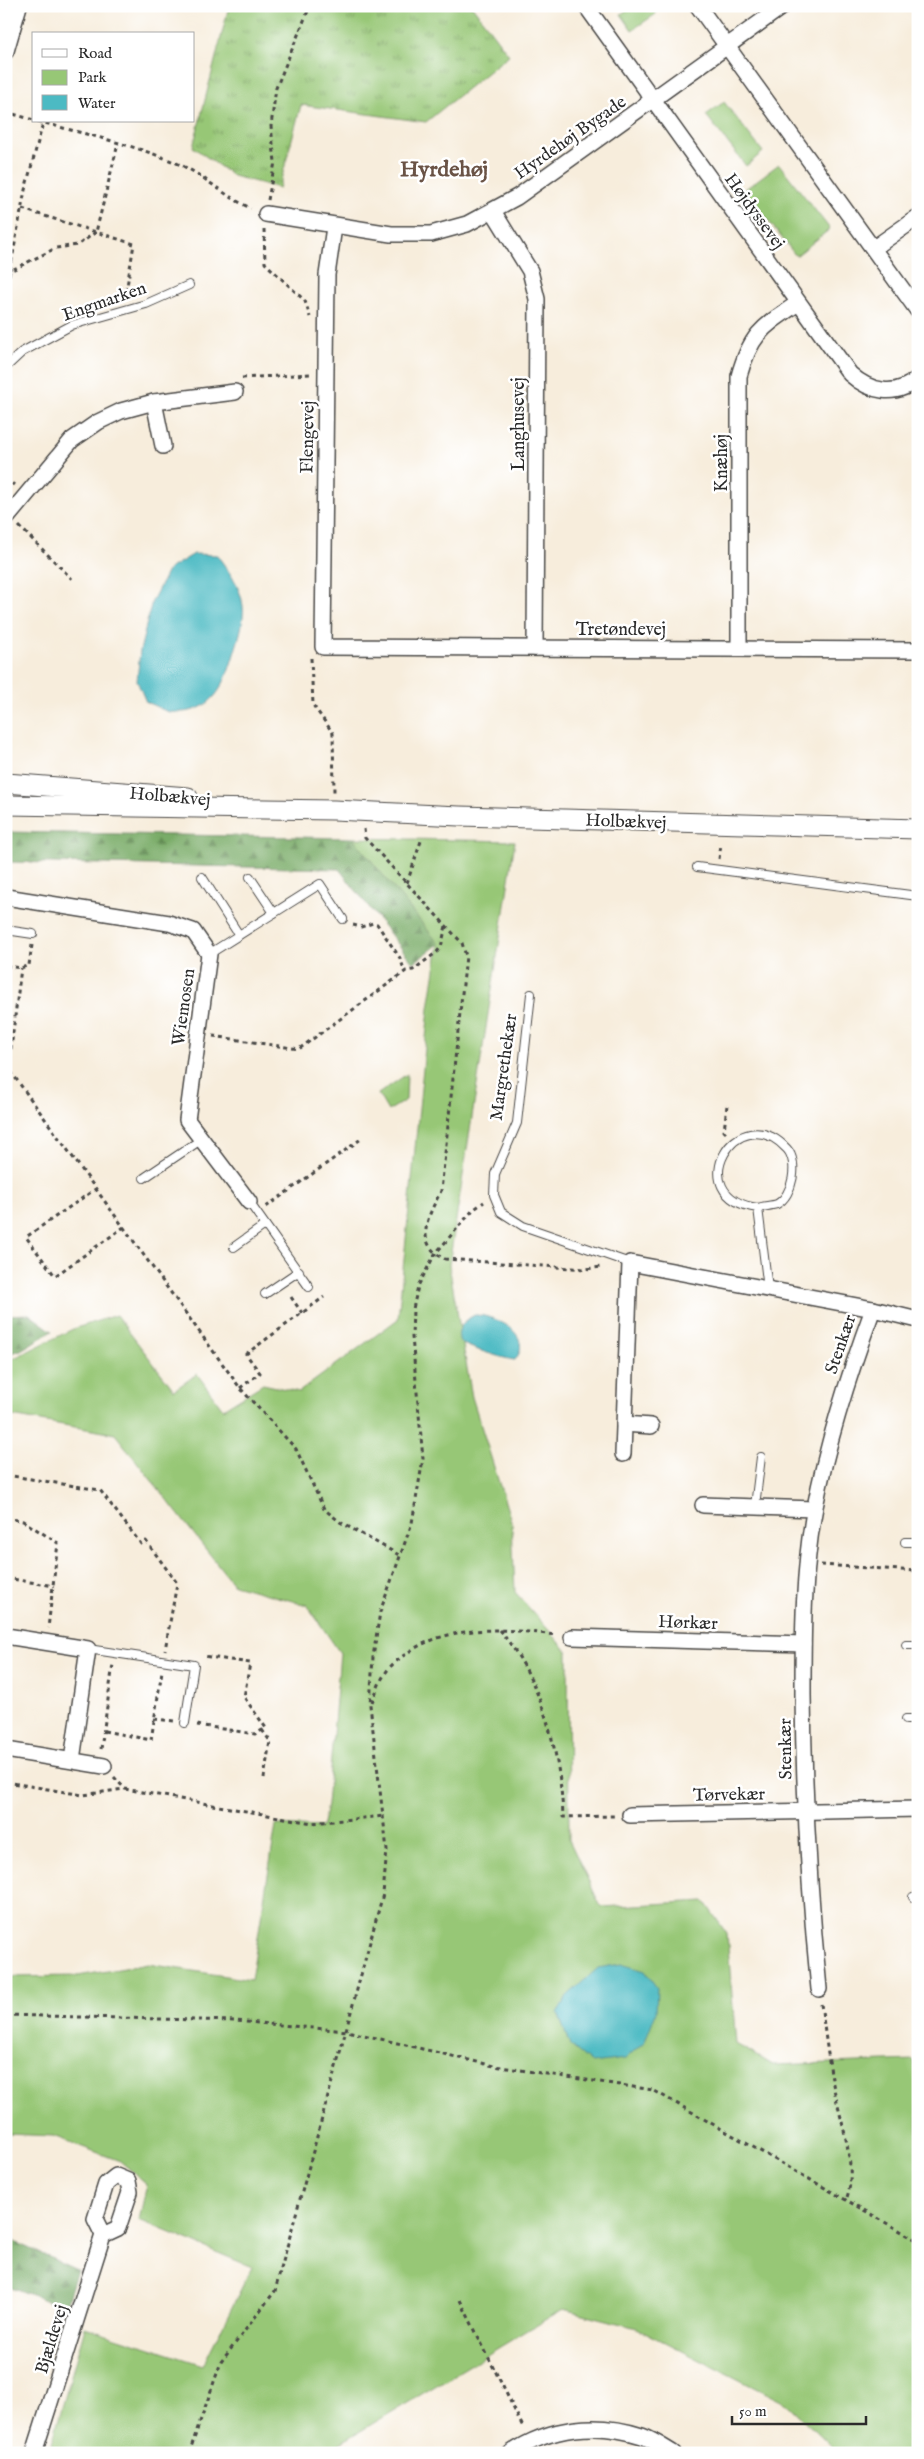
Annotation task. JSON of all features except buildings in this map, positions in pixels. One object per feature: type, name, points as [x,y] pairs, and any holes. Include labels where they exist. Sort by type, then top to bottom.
[{"type":"street","points":[[6,51],[19,6]]},
{"type":"street","name":"Højdyssevej","points":[[586,6],[850,374],[863,386],[879,391],[896,390],[916,384]]},
{"type":"street","points":[[698,6],[918,311]]},
{"type":"street","name":"Hyrdehøj Bygade","points":[[266,214],[334,227],[390,234],[431,234],[468,224],[517,197],[783,6]]},
{"type":"street","name":"Langhusevej","points":[[493,211],[530,271],[537,299],[535,648]]},
{"type":"street","points":[[874,248],[918,217]]},
{"type":"street","name":"Flengevej","points":[[323,647],[327,275],[334,227]]},
{"type":"street","name":"Knæhøj","points":[[739,649],[740,376],[746,350],[762,328],[798,303]]},
{"type":"street","points":[[7,517],[72,440],[98,422],[121,411],[154,402],[195,395],[235,392]]},
{"type":"street","points":[[154,402],[163,446]]},
{"type":"street","name":"Tretøndevej","points":[[323,647],[918,650]]},
{"type":"street","name":"Holbækvej","points":[[6,783],[334,810]]},
{"type":"street","name":"Holbækvej","points":[[6,805],[334,810],[489,818],[918,829]]},
{"type":"street","name":"Wiemosen","points":[[6,897],[169,923],[193,931],[209,954],[187,1120],[253,1208]]},
{"type":"street","points":[[623,1454],[630,1263],[873,1309],[918,1320]]},
{"type":"street","name":"Stenkær","points":[[819,1989],[811,1907],[805,1811],[803,1644],[807,1564],[814,1509],[830,1433],[873,1309]]},
{"type":"street","points":[[624,1424],[651,1426]]},
{"type":"street","points":[[703,1505],[814,1509]]},
{"type":"street","points":[[6,1636],[88,1649],[72,1760]]},
{"type":"street","name":"Hørkær","points":[[572,1638],[803,1644]]},
{"type":"street","points":[[6,1750],[102,1765]]},
{"type":"street","name":"Tørvekær","points":[[630,1815],[918,1809]]},
{"type":"street","name":"Bjældevej","points":[[34,2453],[103,2235]]},
{"type":"street","points":[[510,2453],[530,2441],[560,2430],[602,2426],[643,2436],[673,2453]]},
{"type":"lane","name":"Engmarken","points":[[6,367],[22,352],[72,325],[146,304],[189,285]]},
{"type":"lane","points":[[697,867],[918,896]]},
{"type":"lane","points":[[202,877],[239,935]]},
{"type":"lane","points":[[250,877],[274,913]]},
{"type":"lane","points":[[209,954],[320,884],[342,917]]},
{"type":"lane","points":[[6,930],[33,934]]},
{"type":"lane","name":"Margrethekær","points":[[494,1195],[495,1174],[517,1123],[532,994]]},
{"type":"lane","points":[[758,1134],[776,1138],[789,1152],[794,1168],[789,1191],[778,1204],[758,1208],[744,1206],[734,1200],[721,1186],[719,1166],[725,1150],[738,1137],[758,1134]]},
{"type":"lane","points":[[144,1178],[202,1139]]},
{"type":"lane","points":[[494,1195],[501,1212],[524,1226],[630,1263]]},
{"type":"lane","points":[[253,1208],[309,1287]]},
{"type":"lane","points":[[758,1208],[768,1289]]},
{"type":"lane","points":[[234,1248],[265,1225]]},
{"type":"lane","points":[[265,1294],[299,1271]]},
{"type":"lane","points":[[755,1506],[761,1457]]},
{"type":"lane","points":[[905,1542],[918,1542]]},
{"type":"lane","points":[[906,1645],[918,1645]]},
{"type":"lane","points":[[88,1649],[194,1665],[185,1723]]},
{"type":"lane","points":[[906,1719],[918,1719]]},
{"type":"path","points":[[6,289],[22,209],[43,123],[118,144],[184,167],[238,203],[266,214],[275,162],[271,126],[276,88],[310,6]]},
{"type":"path","points":[[6,112],[32,119]]},
{"type":"path","points":[[10,271],[56,248],[78,244],[96,232],[118,144]]},
{"type":"path","points":[[22,209],[134,244],[122,311]]},
{"type":"path","points":[[6,252],[14,252]]},
{"type":"path","points":[[235,392],[238,378],[312,374]]},
{"type":"path","points":[[7,517],[72,579]]},
{"type":"path","points":[[364,811],[364,838],[462,943],[466,956],[442,1191],[427,1220],[426,1236],[429,1248],[435,1254],[445,1259],[585,1269],[630,1263]]},
{"type":"path","points":[[407,884],[421,841]]},
{"type":"path","points":[[342,917],[346,913],[358,927],[377,924],[400,958],[404,972]]},
{"type":"path","points":[[198,1034],[299,1049],[404,972],[414,970],[437,952],[441,947],[446,926]]},
{"type":"path","points":[[21,968],[7,1065],[240,1388],[296,1449],[324,1509],[340,1522],[399,1555]]},
{"type":"path","points":[[727,1105],[724,1131],[733,1142]]},
{"type":"path","points":[[253,1208],[361,1139]]},
{"type":"path","points":[[96,1188],[26,1237],[55,1276],[124,1227]]},
{"type":"path","points":[[189,2453],[221,2362],[275,2291],[383,1894],[387,1850],[370,1704],[373,1657],[380,1612],[413,1515],[423,1459],[412,1337],[413,1309],[418,1286],[435,1254],[473,1210],[494,1195]]},
{"type":"path","points":[[291,1297],[302,1313]]},
{"type":"path","points":[[240,1388],[260,1373],[246,1354],[324,1297]]},
{"type":"path","points":[[6,1475],[100,1490],[141,1544],[146,1541],[177,1582],[151,1740],[104,1731]]},
{"type":"path","points":[[6,1518],[23,1521],[58,1543],[46,1642]]},
{"type":"path","points":[[807,1564],[918,1571]]},
{"type":"path","points":[[6,1578],[54,1586]]},
{"type":"path","points":[[370,1704],[385,1672],[398,1660],[424,1642],[457,1632],[499,1630],[572,1638]]},
{"type":"path","points":[[499,1630],[514,1648],[534,1684],[554,1750],[561,1784],[563,1817],[630,1815]]},
{"type":"path","points":[[115,1653],[104,1731],[102,1765],[125,1789]]},
{"type":"path","points":[[154,1719],[255,1734],[266,1728],[244,1697],[250,1663],[195,1655],[194,1665]]},
{"type":"path","points":[[262,1730],[270,1741],[264,1778]]},
{"type":"path","points":[[6,1782],[83,1795],[125,1789],[312,1823],[384,1816]]},
{"type":"path","points":[[819,1989],[831,2073],[845,2132],[851,2186],[846,2200]]},
{"type":"path","points":[[6,2015],[236,2021],[347,2031],[494,2066],[653,2090],[918,2241]]},
{"type":"path","points":[[460,2300],[530,2441]]},
{"type":"green space","points":[[229,6],[472,6],[509,55],[426,122],[301,105],[279,188],[233,176],[193,147]]},
{"type":"green space","points":[[633,6],[651,6],[656,14],[632,30],[621,14]]},
{"type":"green space","points":[[724,102],[763,152],[746,166],[706,115]]},
{"type":"green space","points":[[779,164],[830,229],[796,256],[744,190]]},
{"type":"green space","points":[[6,832],[353,838],[439,944],[413,963],[339,869],[6,862]]},
{"type":"green space","points":[[353,838],[515,841],[449,1265],[472,1397],[512,1524],[515,1592],[568,1652],[569,1840],[601,1907],[704,1901],[727,1934],[736,2044],[773,2065],[914,2060],[918,2083],[918,2453],[838,2453],[787,2404],[637,2328],[563,2309],[324,2453],[49,2453],[85,2327],[203,2365],[252,2267],[139,2220],[147,2184],[120,2161],[53,2136],[6,2134],[6,1977],[78,1976],[148,1964],[251,1980],[276,1825],[322,1827],[327,1805],[340,1653],[307,1605],[234,1585],[115,1434],[6,1415],[6,1362],[73,1329],[116,1315],[174,1390],[197,1374],[223,1409],[263,1384],[299,1392],[398,1319],[429,1008],[439,944]]},
{"type":"green space","points":[[407,1074],[406,1100],[388,1111],[378,1094]]},
{"type":"green space","points":[[29,1314],[52,1331],[21,1350],[6,1355],[6,1315]]},
{"type":"green space","points":[[6,2238],[77,2270],[65,2308],[6,2285]]},
{"type":"water","points":[[194,554],[217,555],[237,585],[242,599],[242,624],[226,678],[214,697],[197,709],[185,712],[171,712],[146,702],[137,681],[140,651],[152,601],[169,569]]},
{"type":"water","points":[[475,1315],[484,1316],[502,1323],[517,1335],[520,1342],[520,1351],[515,1360],[504,1358],[460,1342],[460,1329],[467,1320]]},
{"type":"water","points":[[621,1964],[645,1971],[657,1988],[656,2012],[645,2041],[625,2059],[592,2063],[570,2045],[558,2013],[567,1996],[598,1968]]},
{"type":"district","name":"Hyrdehøj","points":[[444,168]]}]
